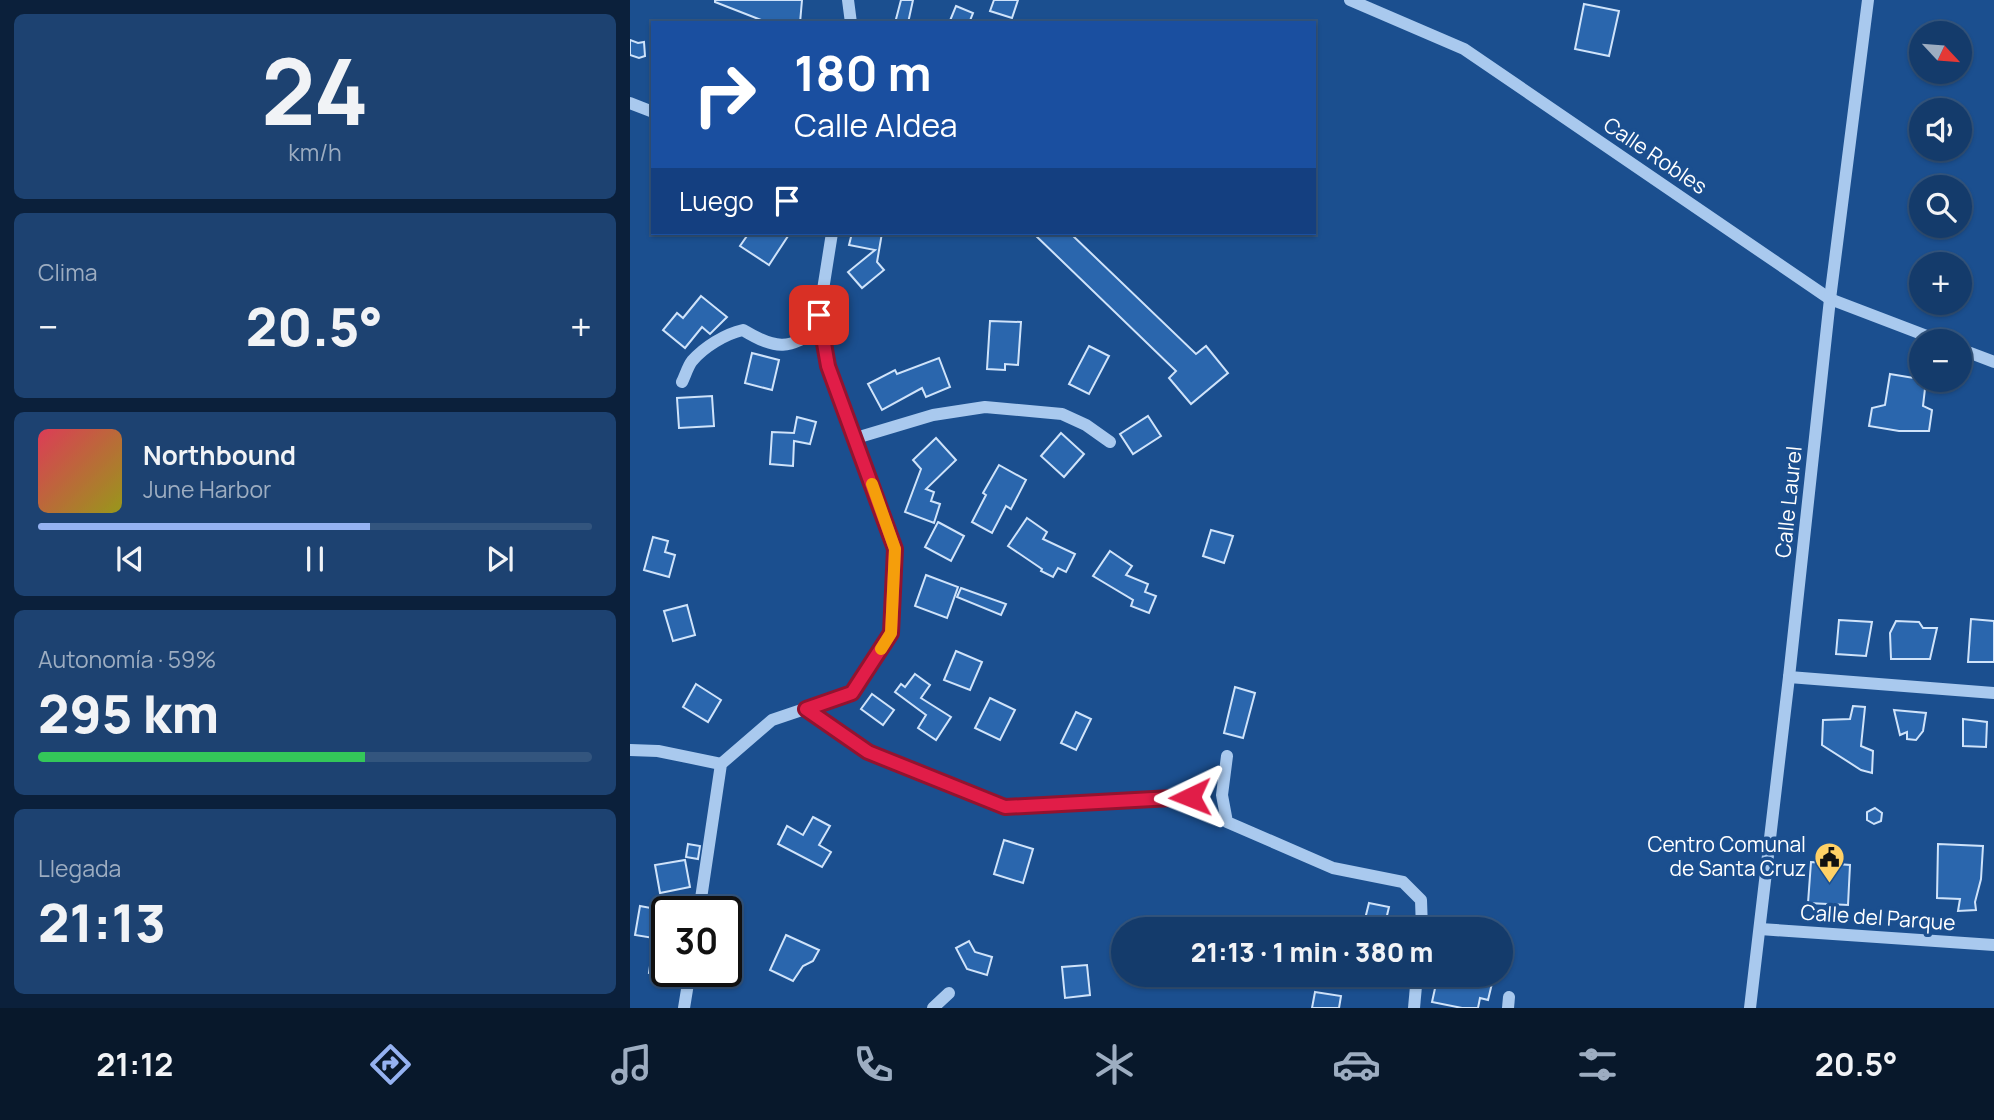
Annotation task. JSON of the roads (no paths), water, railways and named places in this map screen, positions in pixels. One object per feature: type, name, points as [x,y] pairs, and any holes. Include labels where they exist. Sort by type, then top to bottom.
[{"type":"street","points":[[848,0],[851,21]]},
{"type":"street","name":"Calle Robles","points":[[1350,0],[1464,48],[1830,299],[1909,329]]},
{"type":"street","name":"Calle Laurel","points":[[1750,1008],[1790,677],[1830,299],[1868,0]]},
{"type":"street","points":[[630,103],[651,112]]},
{"type":"street","points":[[701,896],[721,764],[772,720],[852,693],[891,633],[895,549],[828,366],[819,315],[832,235]]},
{"type":"street","points":[[682,382],[692,361],[732,333],[743,330],[755,338],[780,345],[796,344],[821,328]]},
{"type":"street","points":[[1972,354],[1994,362]]},
{"type":"street","points":[[856,438],[933,415],[985,407],[1062,414],[1086,425],[1110,442]]},
{"type":"street","points":[[1790,677],[1994,692]]},
{"type":"street","points":[[806,709],[868,752],[1005,807],[1188,797]]},
{"type":"street","points":[[630,750],[658,751],[721,764]]},
{"type":"street","points":[[1227,756],[1222,795],[1227,822],[1333,868],[1403,882],[1421,900],[1422,917]]},
{"type":"street","name":"Calle del Parque","points":[[1760,929],[1994,945]]},
{"type":"street","points":[[684,1008],[687,987]]},
{"type":"street","points":[[1414,1008],[1417,987]]},
{"type":"street","points":[[933,1008],[949,993]]},
{"type":"place","name":"Centro Comunal de Santa Cruz","points":[[1829,884]]}]
